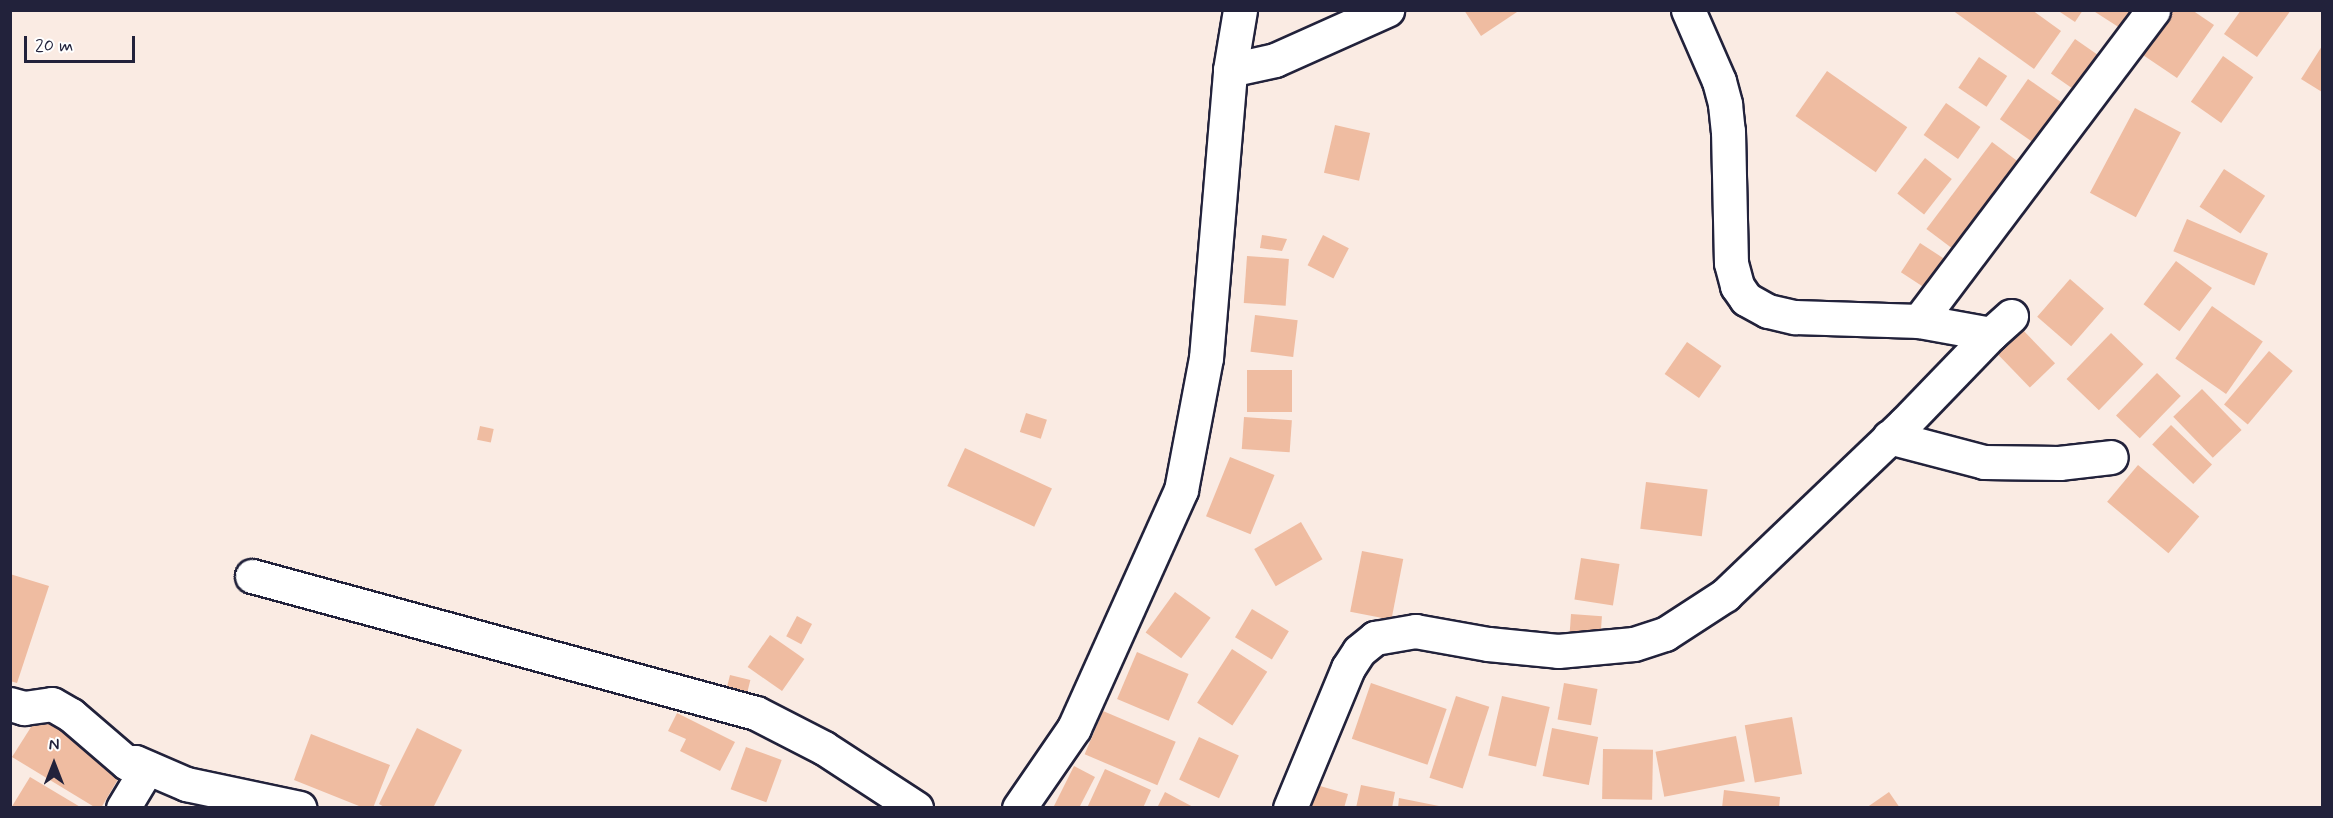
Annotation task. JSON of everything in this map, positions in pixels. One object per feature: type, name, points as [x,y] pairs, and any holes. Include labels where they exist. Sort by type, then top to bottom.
[{"type":"street","points":[[1020,807],[1074,728],[1181,490],[1206,358],[1230,70],[1240,10]]},
{"type":"street","points":[[1230,70],[1275,60],[1387,10]]},
{"type":"street","points":[[1290,807],[1348,668],[1359,651],[1376,638],[1415,632],[1488,644],[1558,651],[1634,644],[1665,634],[1725,595],[2001,325],[1795,317],[1768,311],[1746,299],[1737,286],[1731,263],[1728,131],[1725,104],[1719,81],[1688,10]]},
{"type":"street","points":[[1919,321],[2153,10]]},
{"type":"street","points":[[1889,437],[1984,462],[2048,464],[2111,457]]},
{"type":"street","points":[[252,576],[756,713],[824,748],[916,807]]},
{"type":"street","points":[[10,704],[24,708],[52,704],[71,715],[127,763],[135,762],[186,784],[300,807]]},
{"type":"street","points":[[123,807],[147,768]]},
{"type":"building","points":[[1464,10],[1520,10],[1481,36]]},
{"type":"building","points":[[1952,10],[2032,10],[2061,31],[2034,69]]},
{"type":"building","points":[[2057,10],[2083,10],[2075,22]]},
{"type":"building","points":[[2092,10],[2131,10],[2120,28]]},
{"type":"building","points":[[2169,10],[2192,10],[2214,25],[2177,78],[2140,53]]},
{"type":"building","points":[[2241,10],[2291,10],[2257,57],[2224,34]]},
{"type":"building","points":[[2075,39],[2101,57],[2077,92],[2051,73]]},
{"type":"building","points":[[2322,46],[2322,92],[2301,79]]},
{"type":"building","points":[[2223,56],[2253,77],[2221,123],[2191,102]]},
{"type":"building","points":[[1979,57],[2007,76],[1986,107],[1958,88]]},
{"type":"building","points":[[1827,71],[1907,127],[1876,172],[1795,116]]},
{"type":"building","points":[[2028,79],[2065,105],[2037,145],[2000,119]]},
{"type":"building","points":[[1946,103],[1980,127],[1958,159],[1924,135]]},
{"type":"building","points":[[2135,108],[2181,132],[2136,217],[2090,193]]},
{"type":"building","points":[[1335,125],[1370,133],[1359,181],[1324,173]]},
{"type":"building","points":[[1992,142],[2024,166],[1958,253],[1926,229]]},
{"type":"building","points":[[1925,158],[1952,179],[1924,214],[1897,193]]},
{"type":"building","points":[[2224,169],[2265,196],[2241,233],[2199,207]]},
{"type":"building","points":[[2187,219],[2268,253],[2254,286],[2173,251]]},
{"type":"building","points":[[1262,235],[1287,239],[1282,251],[1260,248]]},
{"type":"building","points":[[1323,235],[1349,248],[1333,278],[1308,265]]},
{"type":"building","points":[[1920,243],[1946,260],[1927,289],[1901,272]]},
{"type":"building","points":[[1247,256],[1289,259],[1286,306],[1244,303]]},
{"type":"building","points":[[2176,261],[2212,288],[2179,331],[2144,304]]},
{"type":"building","points":[[2070,279],[2104,309],[2071,346],[2037,317]]},
{"type":"building","points":[[2212,306],[2263,342],[2226,394],[2175,358]]},
{"type":"building","points":[[1255,315],[1298,320],[1293,357],[1250,352]]},
{"type":"building","points":[[2021,328],[2055,363],[2030,388],[1996,352]]},
{"type":"building","points":[[2111,333],[2143,364],[2099,410],[2067,379]]},
{"type":"building","points":[[1687,342],[1721,366],[1699,398],[1665,374]]},
{"type":"building","points":[[2269,351],[2293,371],[2248,425],[2224,405]]},
{"type":"building","points":[[1247,370],[1292,370],[1292,412],[1247,412]]},
{"type":"building","points":[[2157,373],[2181,396],[2140,438],[2116,415]]},
{"type":"building","points":[[2202,389],[2242,430],[2213,458],[2173,417]]},
{"type":"building","points":[[1026,413],[1047,420],[1041,439],[1020,432]]},
{"type":"building","points":[[1244,417],[1292,420],[1290,452],[1242,449]]},
{"type":"building","points":[[2171,425],[2212,465],[2193,484],[2152,444]]},
{"type":"building","points":[[480,426],[494,429],[491,443],[477,440]]},
{"type":"building","points":[[965,448],[1052,489],[1034,527],[947,486]]},
{"type":"building","points":[[1230,457],[1275,475],[1251,534],[1206,516]]},
{"type":"building","points":[[2138,465],[2199,516],[2168,553],[2107,502]]},
{"type":"building","points":[[1646,482],[1708,490],[1702,536],[1640,529]]},
{"type":"building","points":[[1301,522],[1322,559],[1276,586],[1254,549]]},
{"type":"building","points":[[1362,551],[1403,559],[1391,620],[1350,612]]},
{"type":"building","points":[[1581,558],[1620,564],[1613,606],[1574,599]]},
{"type":"building","points":[[10,574],[49,586],[17,683],[10,681]]},
{"type":"building","points":[[1175,592],[1211,618],[1181,658],[1146,632]]},
{"type":"building","points":[[1252,609],[1289,631],[1272,659],[1235,637]]},
{"type":"building","points":[[1571,614],[1602,616],[1601,636],[1570,634]]},
{"type":"building","points":[[797,616],[812,624],[801,644],[786,636]]},
{"type":"building","points":[[770,635],[804,659],[782,691],[748,667]]},
{"type":"building","points":[[1232,649],[1267,672],[1232,726],[1197,703]]},
{"type":"building","points":[[1137,652],[1189,674],[1169,721],[1117,699]]},
{"type":"building","points":[[730,675],[750,680],[747,696],[726,691]]},
{"type":"building","points":[[1371,683],[1447,709],[1427,765],[1352,739]]},
{"type":"building","points":[[1564,683],[1597,689],[1591,725],[1558,719]]},
{"type":"building","points":[[1456,696],[1489,707],[1463,789],[1429,778]]},
{"type":"building","points":[[1502,696],[1550,707],[1536,766],[1488,755]]},
{"type":"building","points":[[1103,711],[1176,742],[1157,785],[1085,754]]},
{"type":"building","points":[[677,713],[735,742],[720,771],[680,751],[686,739],[668,731]]},
{"type":"building","points":[[38,716],[124,769],[101,808],[96,808],[12,757]]},
{"type":"building","points":[[1792,717],[1802,774],[1755,782],[1745,725]]},
{"type":"building","points":[[417,728],[462,750],[433,808],[386,808],[379,804]]},
{"type":"building","points":[[1552,728],[1598,737],[1589,785],[1543,776]]},
{"type":"building","points":[[311,734],[390,765],[373,808],[364,808],[294,780]]},
{"type":"building","points":[[1736,736],[1745,781],[1664,797],[1656,752]]},
{"type":"building","points":[[1199,737],[1239,756],[1219,798],[1179,780]]},
{"type":"building","points":[[746,747],[782,760],[766,802],[731,789]]},
{"type":"building","points":[[1603,749],[1653,750],[1652,800],[1602,799]]},
{"type":"building","points":[[1074,766],[1095,777],[1079,808],[1053,808]]},
{"type":"building","points":[[1105,769],[1151,790],[1143,808],[1087,808]]},
{"type":"building","points":[[30,777],[82,808],[11,808]]},
{"type":"building","points":[[1313,784],[1348,794],[1344,808],[1306,808]]},
{"type":"building","points":[[1361,785],[1395,792],[1392,808],[1356,808]]},
{"type":"building","points":[[1724,790],[1780,797],[1779,808],[1722,808]]},
{"type":"building","points":[[1165,792],[1195,808],[1157,808]]},
{"type":"building","points":[[1889,792],[1900,808],[1866,808]]},
{"type":"building","points":[[1399,798],[1439,806],[1439,808],[1398,808]]}]
